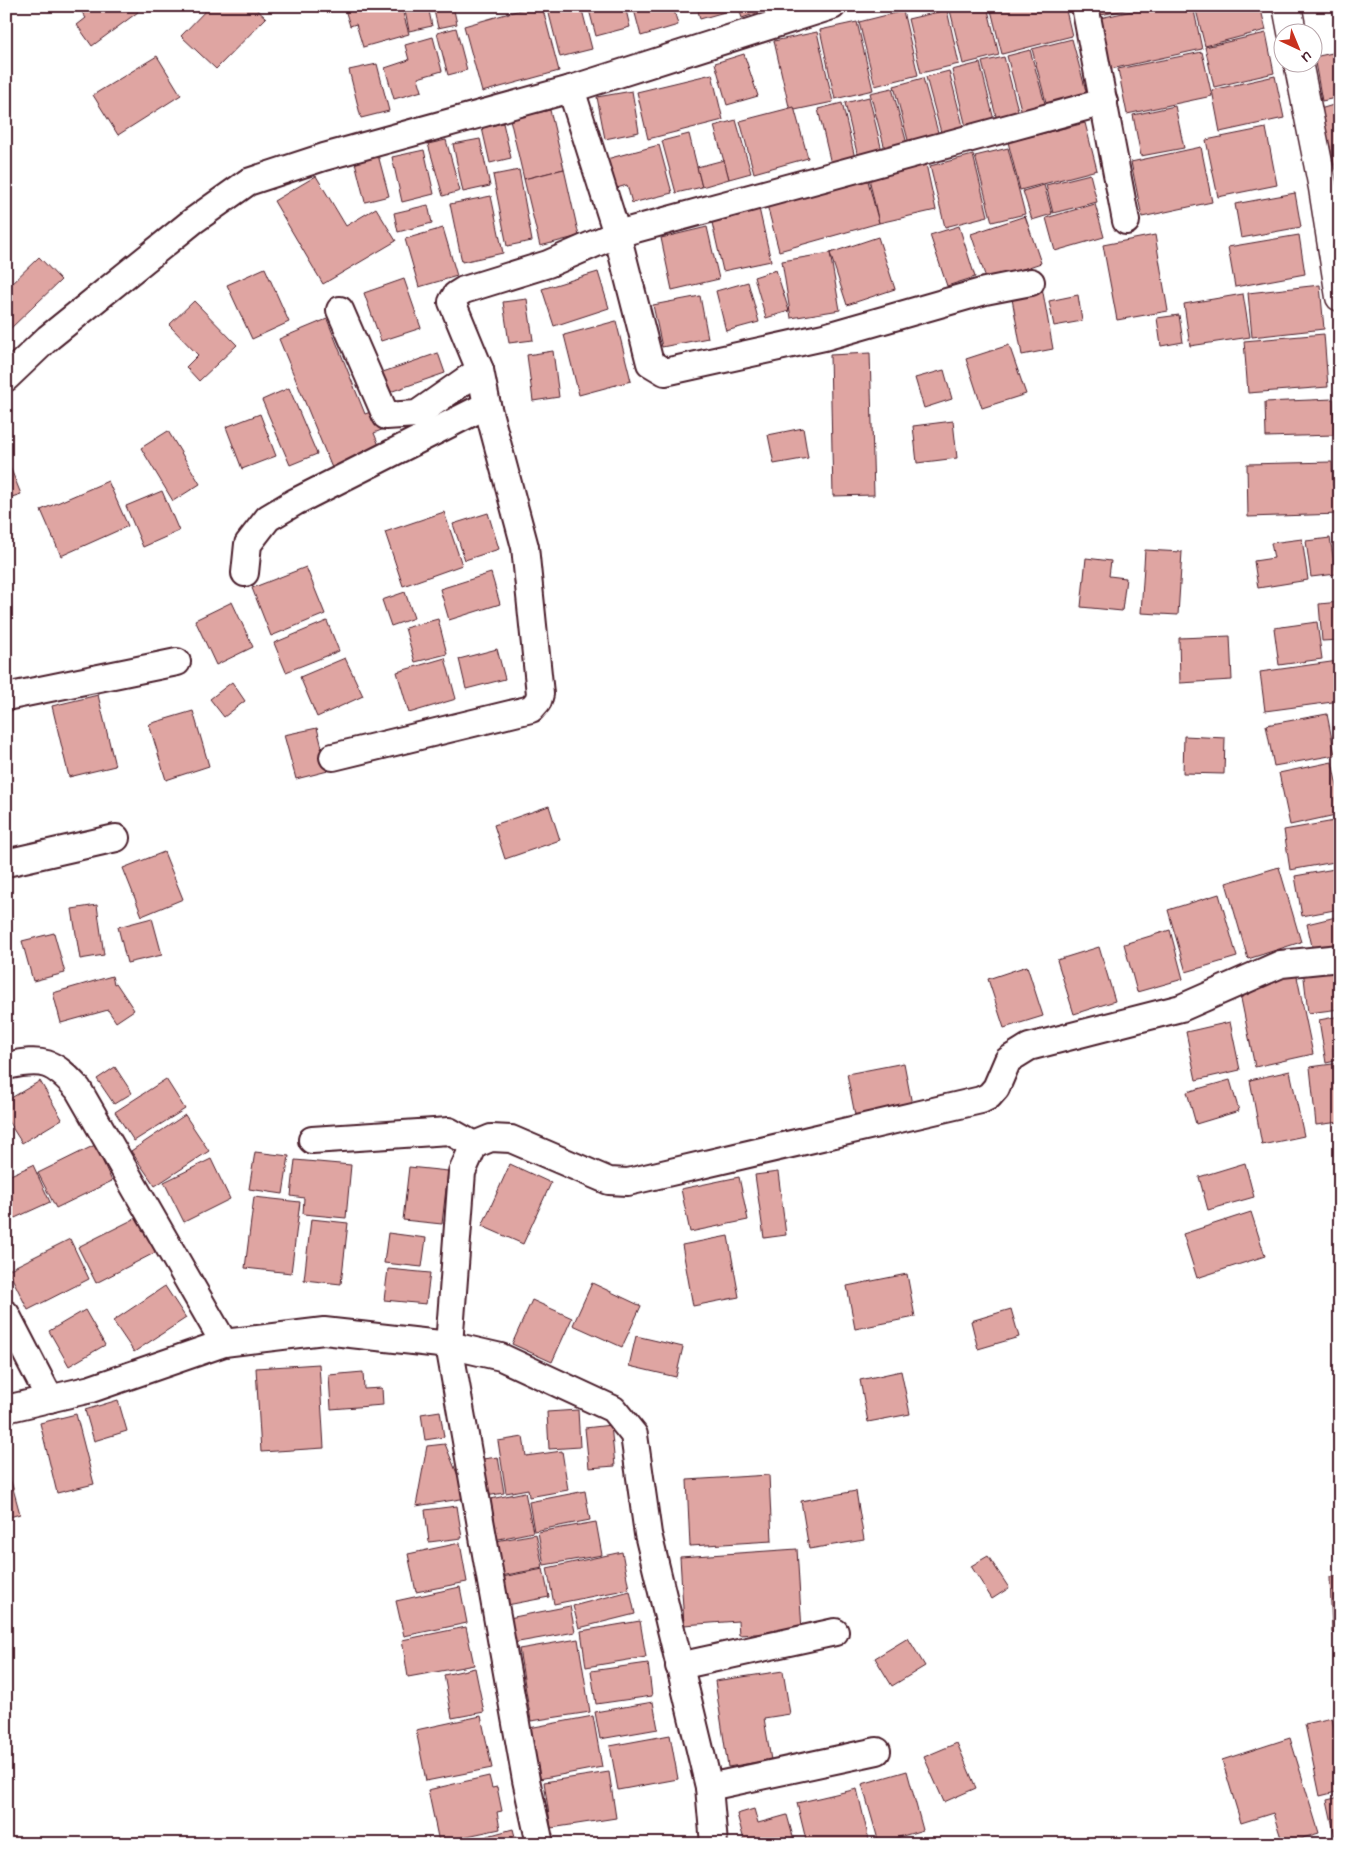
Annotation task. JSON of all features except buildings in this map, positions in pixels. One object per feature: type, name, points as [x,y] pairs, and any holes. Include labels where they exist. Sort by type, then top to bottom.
[{"type":"street","points":[[6,378],[48,338],[193,221],[248,182],[324,156],[572,89],[832,6]]},
{"type":"street","points":[[1085,6],[1126,221]]},
{"type":"street","points":[[1287,6],[1290,22]]},
{"type":"street","points":[[1301,72],[1331,187],[1340,297]]},
{"type":"street","points":[[572,89],[617,234],[650,363],[665,372],[824,337],[984,291],[1031,282]]},
{"type":"street","points":[[333,757],[531,708],[538,701],[540,694],[525,547],[487,405],[480,370],[452,302],[456,295],[464,290],[548,264],[617,234],[1104,102]]},
{"type":"street","points":[[340,310],[386,416],[417,414],[480,370]]},
{"type":"street","points":[[245,573],[248,544],[268,518],[295,502],[487,405]]},
{"type":"street","points":[[6,697],[177,662]]},
{"type":"street","points":[[6,863],[116,838]]},
{"type":"street","points":[[540,1844],[524,1770],[449,1345],[462,1172],[474,1145],[491,1138],[511,1139],[609,1182],[628,1182],[981,1100],[989,1096],[996,1088],[1008,1060],[1029,1047],[1181,1008],[1281,964],[1340,958]]},
{"type":"street","points":[[6,1066],[44,1062],[62,1072],[78,1089],[224,1343]]},
{"type":"street","points":[[312,1140],[450,1131],[474,1145]]},
{"type":"street","points":[[6,1314],[50,1399]]},
{"type":"street","points":[[6,1409],[91,1389],[224,1343],[324,1330],[449,1345],[501,1357],[613,1409],[634,1435],[648,1534],[709,1787],[714,1844]]},
{"type":"street","points":[[679,1666],[835,1632]]},
{"type":"street","points":[[709,1787],[877,1751]]}]
